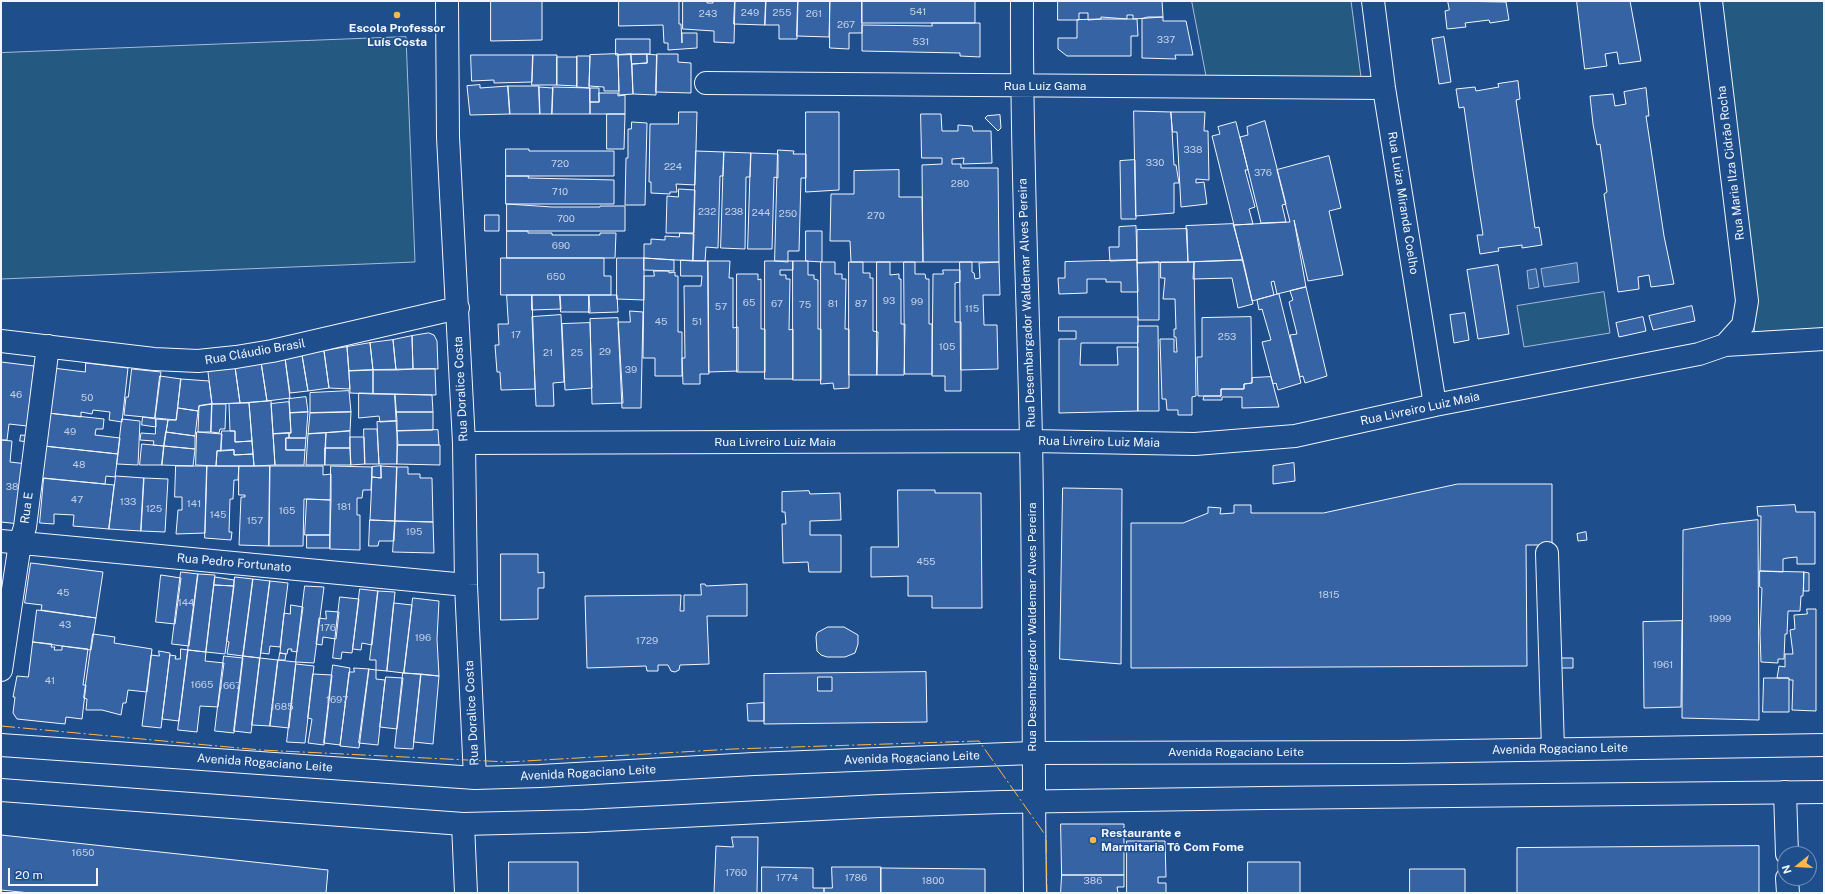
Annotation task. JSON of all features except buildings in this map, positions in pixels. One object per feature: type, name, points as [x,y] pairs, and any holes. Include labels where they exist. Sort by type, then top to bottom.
[{"type":"street","name":"Rua Doralice Costa","points":[[447,1],[448,137],[464,443],[466,585],[475,778]]},
{"type":"street","name":"Rua Desembargador Waldemar Alves Pereira","points":[[1022,1],[1022,86],[1031,441],[1032,753],[1035,893]]},
{"type":"street","name":"Rua Luiza Miranda Coelho","points":[[1373,1],[1384,88],[1435,405]]},
{"type":"street","name":"Rua Maria Ilza Cidrão Rocha","points":[[1711,1],[1747,301],[1743,325]]},
{"type":"street","name":"Rua Luiz Gama","points":[[706,84],[1384,88]]},
{"type":"street","name":"Rua Cláudio Brasil","points":[[1,341],[154,359],[198,361],[236,358],[272,351],[458,308]]},
{"type":"street","name":"Rua Livreiro Luiz Maia","points":[[1725,345],[1743,325]]},
{"type":"street","name":"Rua Livreiro Luiz Maia","points":[[464,443],[1031,441],[1194,444],[1295,436],[1435,405],[1699,354],[1725,345],[1824,339]]},
{"type":"street","name":"Rua E","points":[[1,670],[10,542],[25,527],[48,346]]},
{"type":"street","name":"Rua Pedro Fortunato","points":[[10,542],[466,585]]},
{"type":"street","points":[[1547,553],[1553,749]]},
{"type":"street","name":"Avenida Rogaciano Leite","points":[[1,745],[475,778],[540,776],[754,764],[1032,753],[1400,752],[1824,745]]},
{"type":"street","points":[[1,790],[463,824],[584,821],[880,806],[1033,802],[1824,792]]},
{"type":"street","points":[[1785,792],[1787,846]]},
{"type":"street","points":[[463,824],[466,893]]},
{"type":"shaded area","points":[[1192,1],[1351,1],[1361,77],[1207,79]]},
{"type":"shaded area","points":[[1720,1],[1824,1],[1824,328],[1755,332]]},
{"type":"shaded area","points":[[406,37],[415,262],[1,279],[1,53]]},
{"type":"shaded area","points":[[1577,263],[1579,282],[1544,287],[1541,269]]},
{"type":"shaded area","points":[[1536,269],[1539,287],[1529,289],[1527,271]]},
{"type":"shaded area","points":[[1604,292],[1610,333],[1524,347],[1517,306]]},
{"type":"power","points":[[1,726],[261,750],[508,762],[733,749],[979,741],[1046,836],[1047,893]]},
{"type":"place","name":"Escola Professor Luís Costa","points":[[397,15]]},
{"type":"place","name":"Restaurante e Marmitaria Tô Com Fome","points":[[1093,840]]}]
